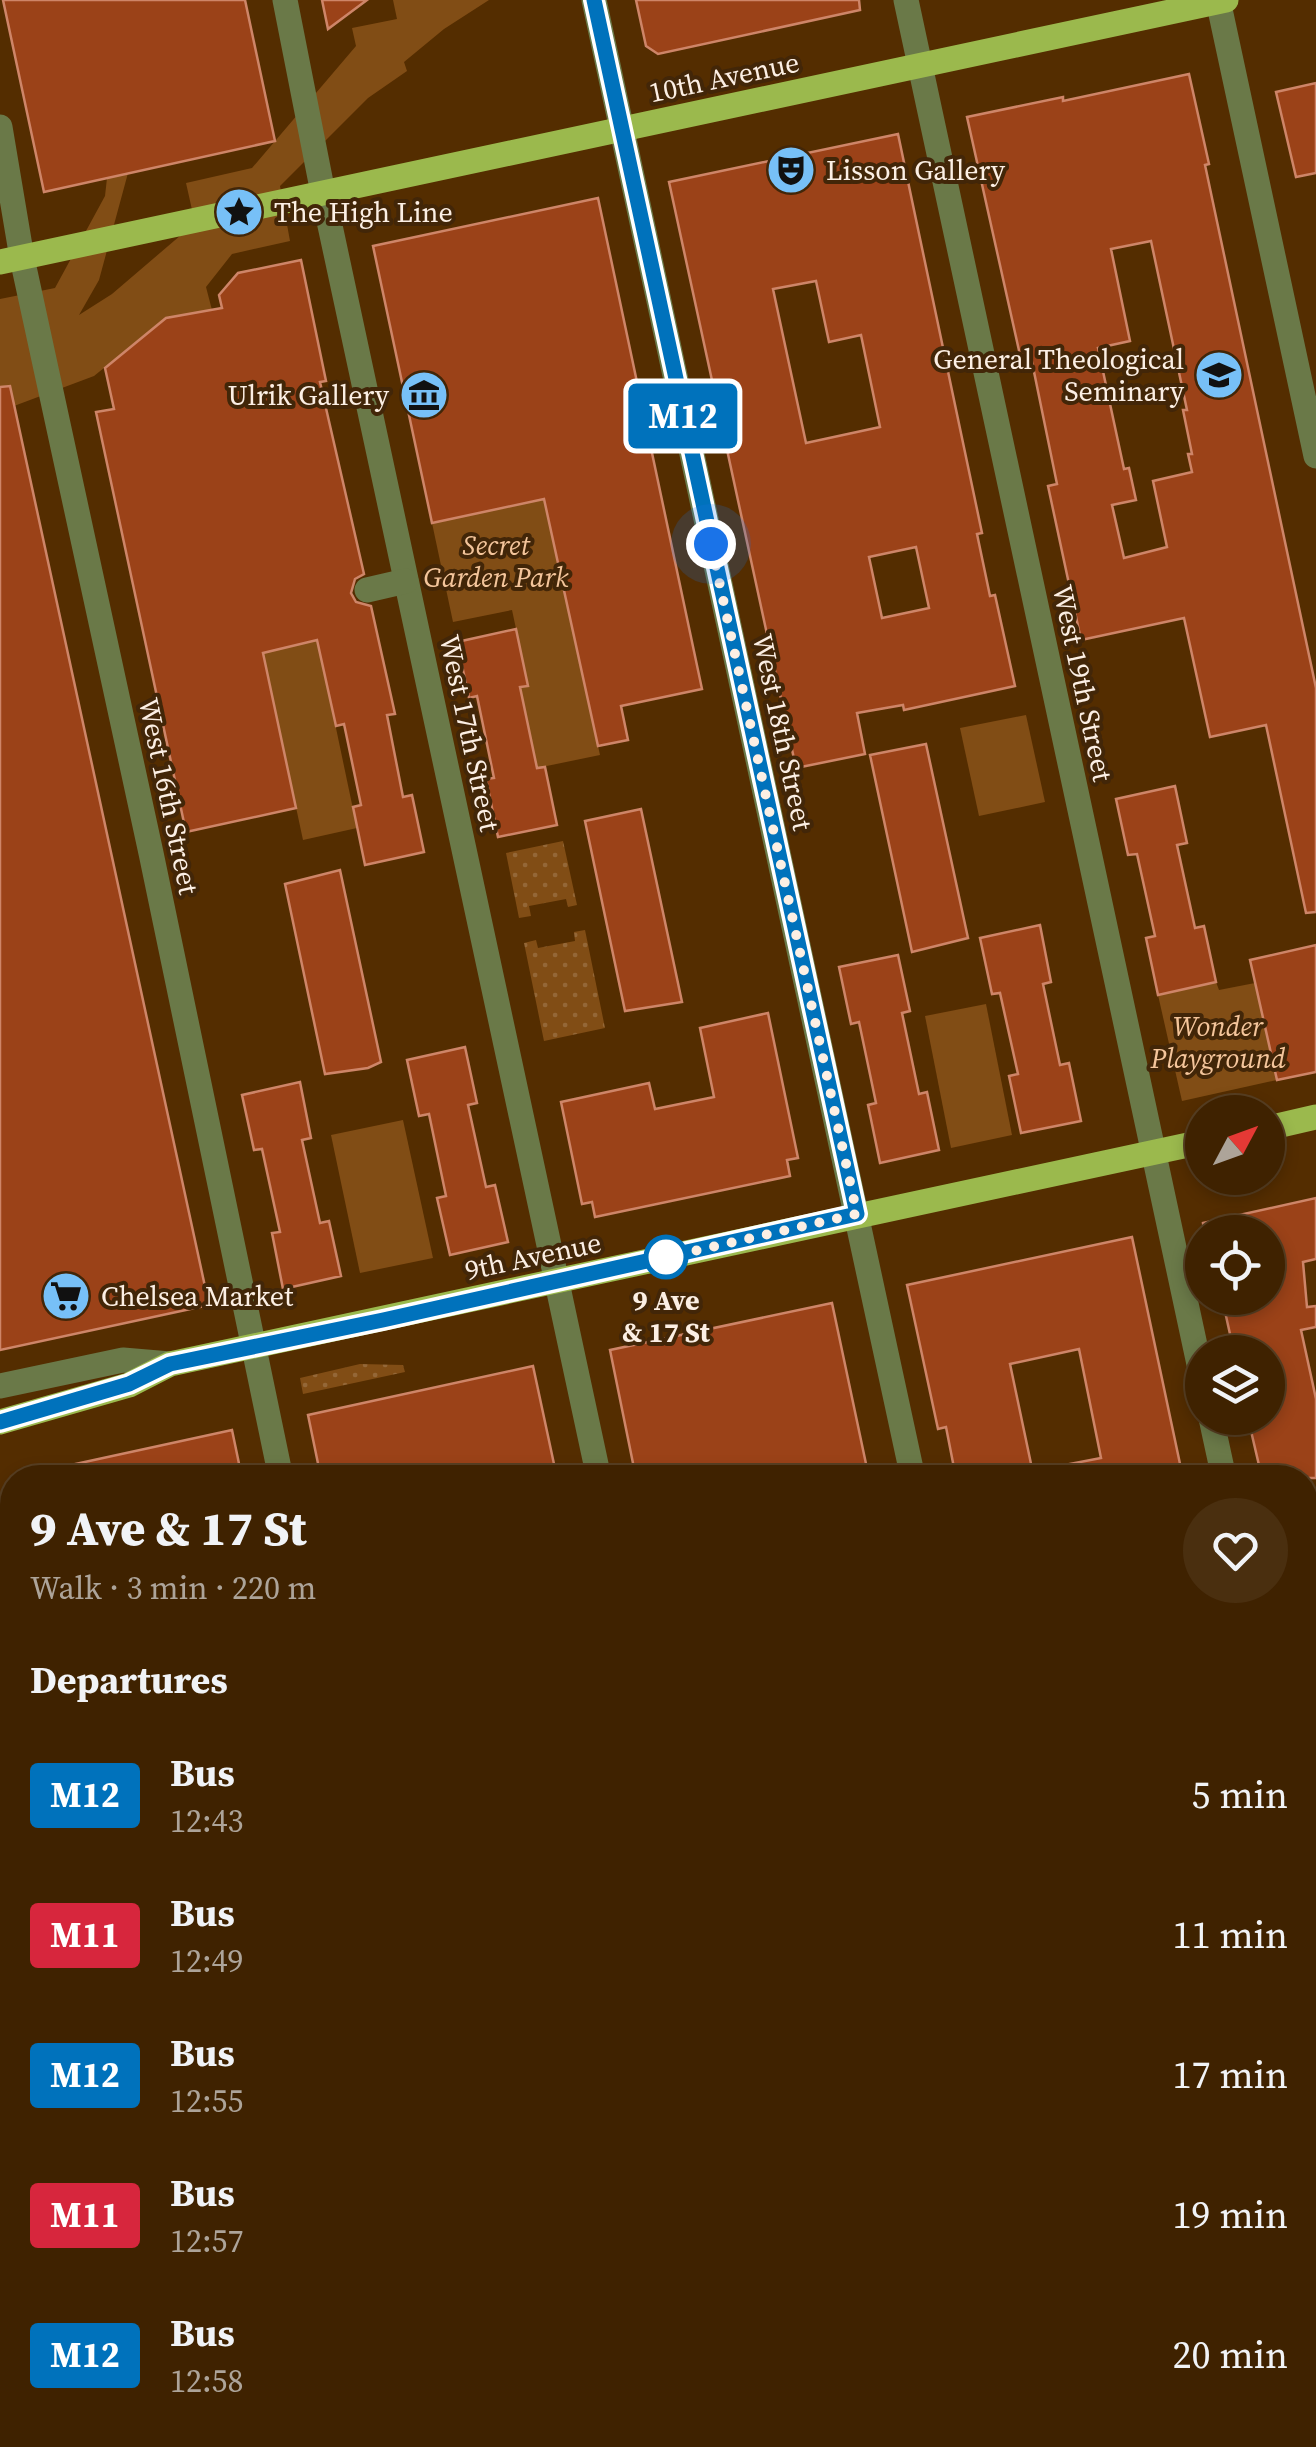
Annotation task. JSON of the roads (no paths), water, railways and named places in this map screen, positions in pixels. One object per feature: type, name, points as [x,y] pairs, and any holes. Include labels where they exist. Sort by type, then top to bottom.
[{"type":"main road","name":"10th Avenue","points":[[11,260],[920,65],[1127,10],[1221,0]]},
{"type":"main road","points":[[1285,1124],[1316,1117]]},
{"type":"main road","name":"9th Avenue","points":[[0,1422],[129,1384],[170,1364],[1185,1146]]},
{"type":"street","name":"West 17th Street","points":[[284,0],[596,1465]]},
{"type":"street","name":"West 18th Street","points":[[594,0],[910,1465]]},
{"type":"street","name":"West 19th Street","points":[[906,0],[1193,1335]]},
{"type":"street","points":[[1221,0],[1316,456]]},
{"type":"street","name":"West 16th Street","points":[[0,127],[11,260],[152,852],[277,1465]]},
{"type":"street","points":[[368,590],[406,581]]},
{"type":"street","name":"9th Avenue","points":[[0,1386],[123,1360],[170,1364]]},
{"type":"street","points":[[1215,1435],[1221,1465]]},
{"type":"place","name":"Lisson Gallery","points":[[791,170]]},
{"type":"place","name":"The High Line","points":[[239,212]]},
{"type":"place","name":"General Theological Seminary","points":[[1219,375]]},
{"type":"place","name":"Ulrik Gallery","points":[[424,395]]},
{"type":"place","name":"9 Ave & 17 St","points":[[666,1257]]},
{"type":"place","name":"Chelsea Market","points":[[66,1296]]},
{"type":"park label","name":"Secret Garden Park","points":[[496,561]]},
{"type":"park label","name":"Wonder Playground","points":[[1218,1042]]}]
